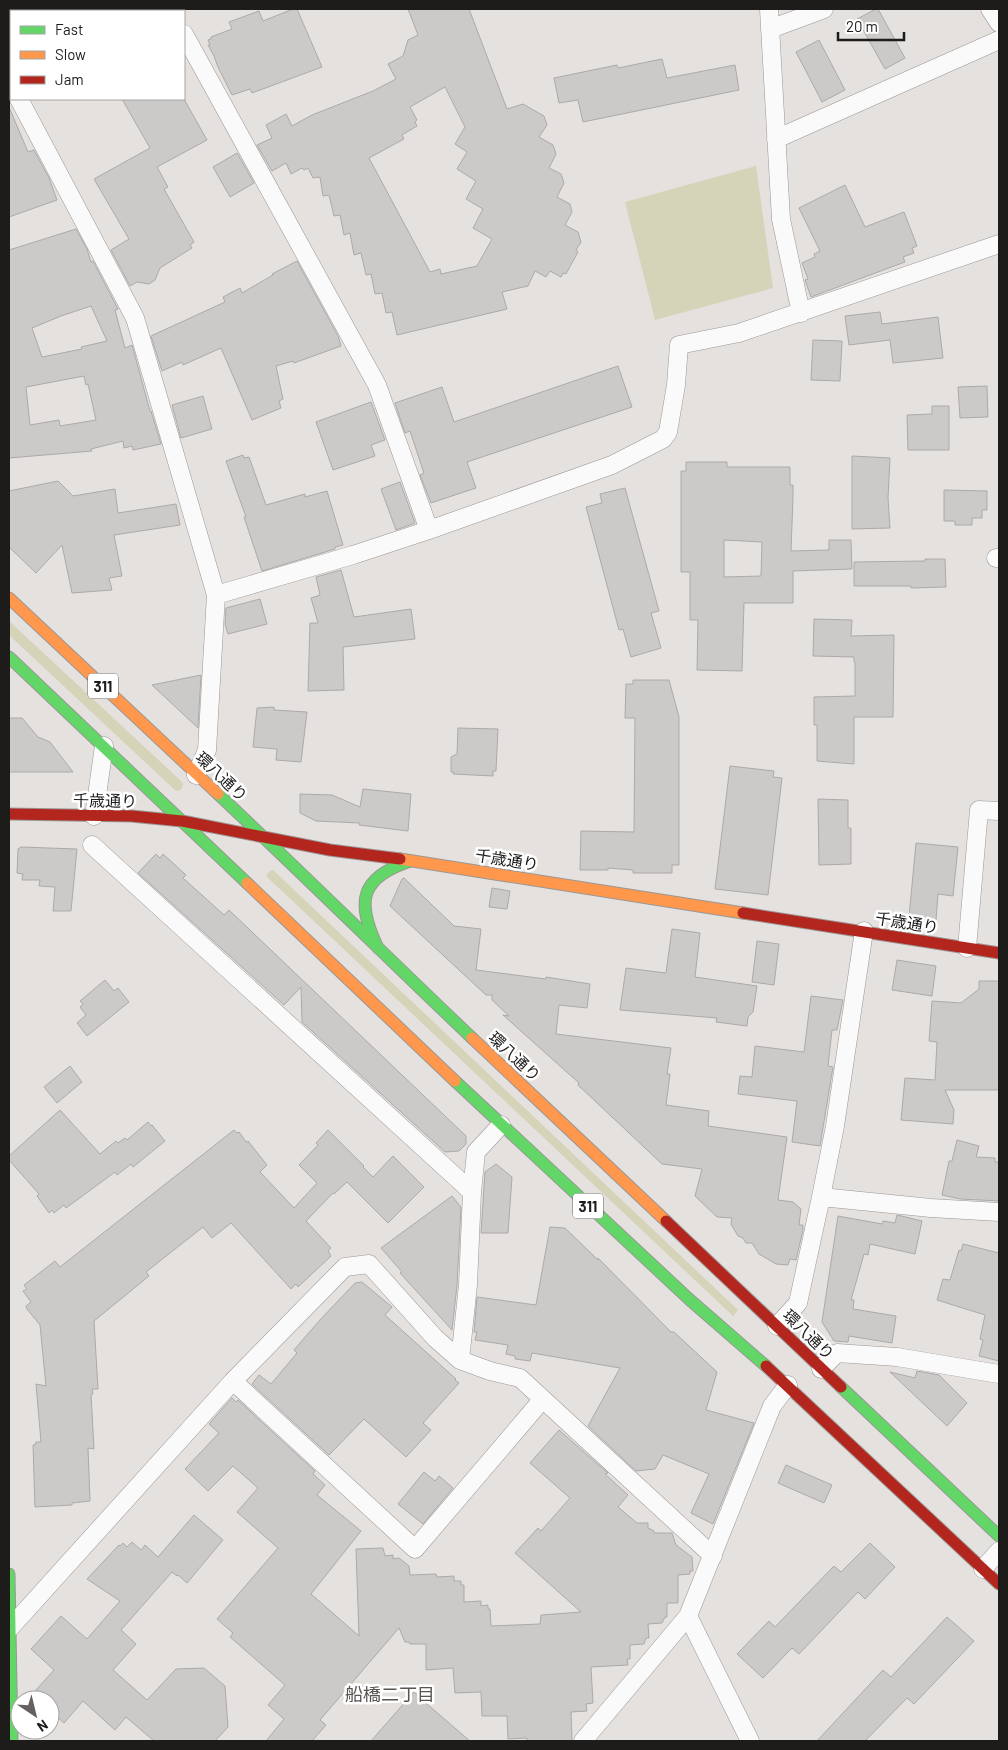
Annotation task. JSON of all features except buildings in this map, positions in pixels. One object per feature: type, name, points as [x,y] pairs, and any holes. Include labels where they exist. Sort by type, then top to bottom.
[{"type":"main road","name":"環八通り","points":[[9,598],[260,836],[301,872],[379,950],[999,1536]]},
{"type":"main road","name":"311","points":[[9,657],[501,1125],[690,1300],[788,1385],[999,1584]]},
{"type":"main road","name":"千歳通り","points":[[9,814],[131,816],[182,821],[330,850],[412,860],[691,906],[999,953]]},
{"type":"main road","points":[[379,950],[366,918],[365,897],[369,884],[392,865],[412,860]]},
{"type":"main road","points":[[9,1574],[12,1741]]},
{"type":"street","points":[[769,9],[781,219],[801,313]]},
{"type":"street","points":[[770,29],[824,9]]},
{"type":"street","points":[[990,9],[999,23]]},
{"type":"street","points":[[185,36],[377,385],[430,530]]},
{"type":"street","points":[[776,139],[999,40]]},
{"type":"street","points":[[20,100],[135,318],[216,595],[207,750],[196,775]]},
{"type":"street","points":[[216,595],[353,555],[430,530],[612,465],[663,439],[668,432],[676,385],[679,344],[739,333],[999,244]]},
{"type":"street","points":[[94,816],[104,746]]},
{"type":"street","points":[[967,948],[979,810],[999,811]]},
{"type":"street","points":[[92,845],[472,1192]]},
{"type":"street","points":[[777,1326],[798,1303],[835,1126],[864,931]]},
{"type":"street","points":[[460,1360],[468,1286],[472,1192],[476,1152],[501,1125]]},
{"type":"street","points":[[821,1197],[930,1208],[999,1212]]},
{"type":"street","points":[[10,1638],[233,1381],[345,1266],[369,1264],[435,1338],[460,1360],[490,1371],[520,1378],[714,1556]]},
{"type":"street","points":[[821,1369],[837,1353],[896,1357],[999,1374]]},
{"type":"street","points":[[233,1381],[415,1548],[542,1400]]},
{"type":"street","points":[[584,1741],[688,1616],[714,1556],[772,1406],[788,1385]]},
{"type":"street","points":[[983,1569],[999,1551]]},
{"type":"street","points":[[688,1616],[750,1741]]},
{"type":"shaded area","points":[[756,166],[773,288],[655,320],[625,202]]},
{"type":"shaded area","points":[[9,621],[180,780],[183,784],[181,790],[176,791],[9,635]]},
{"type":"shaded area","points":[[273,870],[738,1310],[733,1316],[266,876]]},
{"type":"traffic: fast","points":[[9,657],[247,883]]},
{"type":"traffic: fast","points":[[218,794],[472,1038]]},
{"type":"traffic: fast","points":[[378,948],[367,917],[365,905],[367,894],[372,884],[380,875],[410,861]]},
{"type":"traffic: fast","points":[[455,1081],[690,1300],[766,1366]]},
{"type":"traffic: fast","points":[[841,1387],[999,1536]]},
{"type":"traffic: fast","points":[[9,1574],[12,1741]]},
{"type":"traffic: slow","points":[[9,598],[218,794]]},
{"type":"traffic: slow","points":[[400,859],[743,913]]},
{"type":"traffic: slow","points":[[247,883],[455,1081]]},
{"type":"traffic: slow","points":[[472,1038],[666,1221]]},
{"type":"traffic: jam","points":[[9,814],[131,816],[182,821],[330,850],[400,859]]},
{"type":"traffic: jam","points":[[743,913],[999,953]]},
{"type":"traffic: jam","points":[[666,1221],[841,1387]]},
{"type":"traffic: jam","points":[[766,1366],[999,1584]]},
{"type":"district","name":"船橋二丁目","points":[[390,1694]]}]
